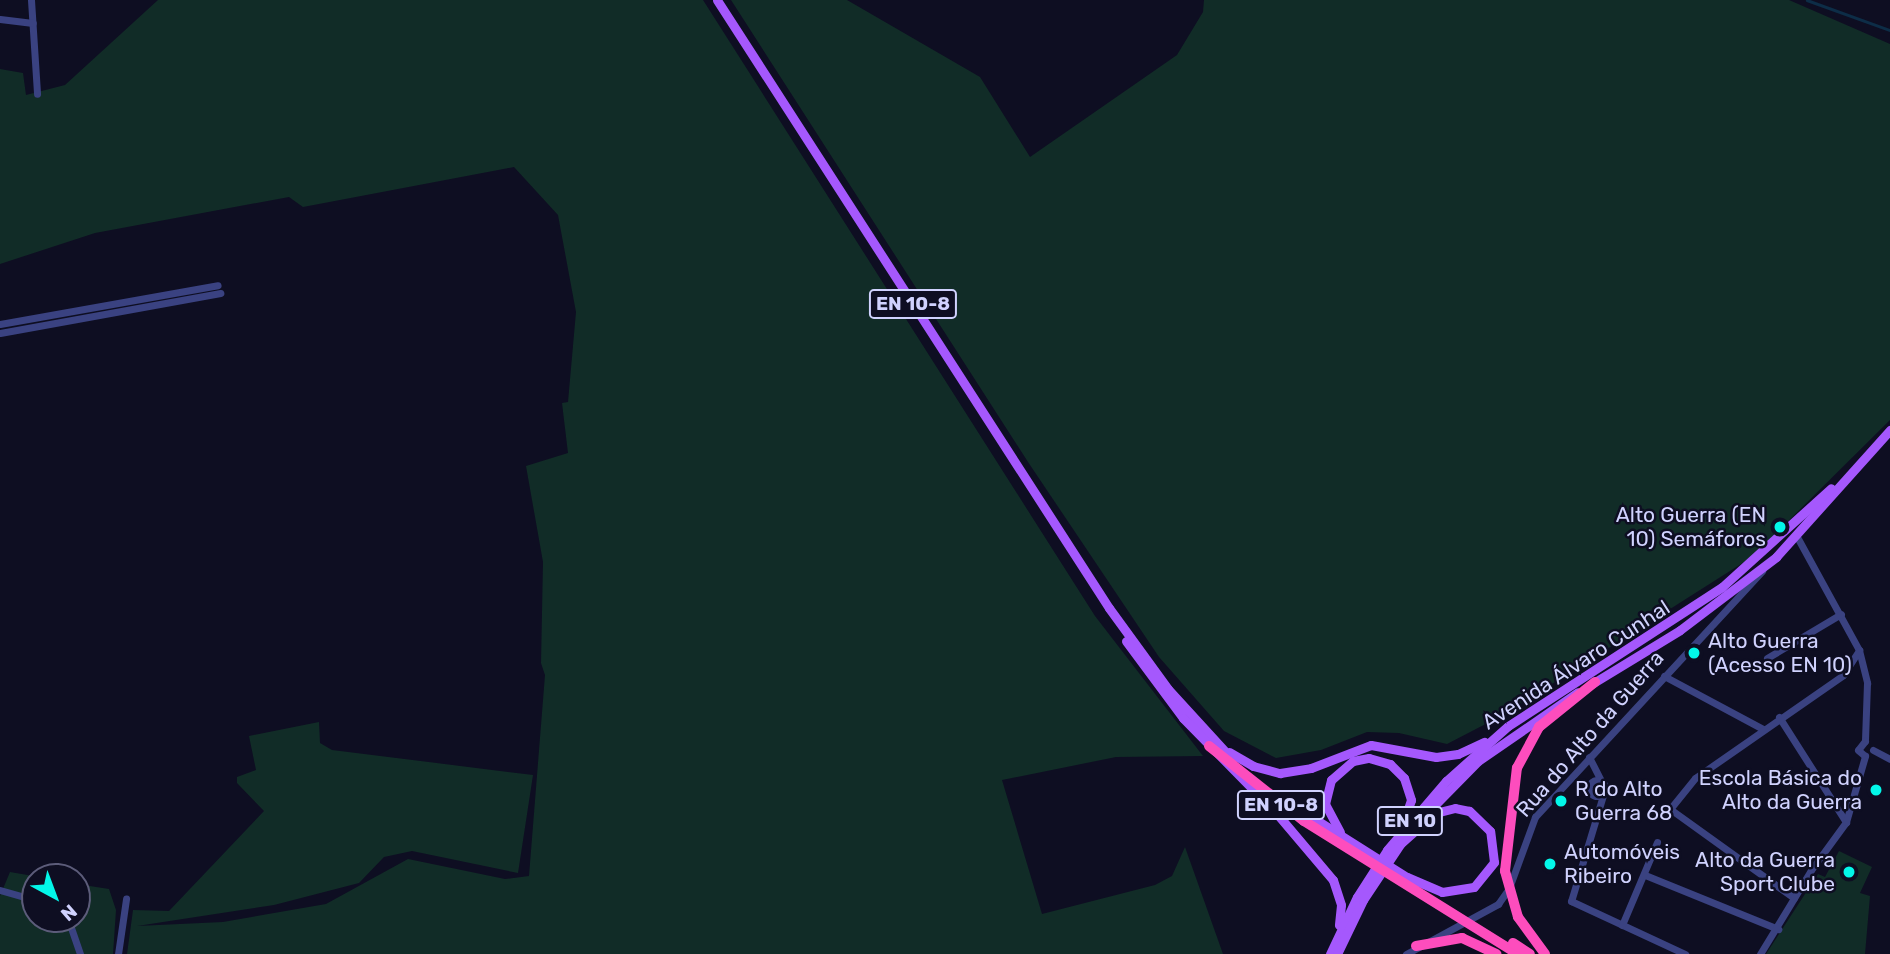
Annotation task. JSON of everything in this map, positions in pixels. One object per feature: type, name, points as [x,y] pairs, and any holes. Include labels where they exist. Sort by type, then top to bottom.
[{"type":"highway","points":[[1545,954],[1518,916],[1505,871],[1517,768],[1529,741],[1555,711],[1595,682]]},
{"type":"highway","name":"EN 10-8","points":[[1211,743],[1292,812],[1497,937],[1530,954]]},
{"type":"highway","name":"EN 10-8","points":[[1497,937],[1518,954]]},
{"type":"highway","points":[[1416,946],[1462,938],[1497,954]]},
{"type":"main road","name":"EN 10-8","points":[[717,0],[1158,687],[1211,743]]},
{"type":"main road","name":"Avenida Álvaro Cunhal","points":[[1337,954],[1363,900],[1395,845],[1478,761],[1530,721],[1680,630],[1776,556],[1890,430]]},
{"type":"main road","name":"Avenida Álvaro Cunhal","points":[[1330,954],[1337,935],[1423,804],[1508,726],[1714,593],[1754,563],[1853,469]]},
{"type":"main road","points":[[1211,743],[1243,761],[1280,773],[1311,768],[1371,745],[1450,756],[1469,750],[1508,726]]},
{"type":"main road","points":[[1211,743],[1278,815],[1333,880],[1341,905],[1337,935]]},
{"type":"main road","points":[[1361,853],[1335,828],[1325,804],[1331,780],[1353,761],[1369,758],[1390,764],[1409,789],[1409,811],[1395,845]]},
{"type":"main road","points":[[1395,845],[1435,813],[1455,808],[1481,819],[1495,845],[1494,862],[1487,877],[1460,893],[1442,892],[1405,879]]},
{"type":"street","points":[[31,0],[37,94]]},
{"type":"street","points":[[0,19],[33,23]]},
{"type":"street","points":[[0,324],[219,289],[0,333]]},
{"type":"street","points":[[1796,535],[1859,650],[1867,683],[1865,741],[1873,750],[1890,759]]},
{"type":"street","name":"Rua do Alto da Guerra","points":[[1406,954],[1416,946],[1497,904],[1509,888],[1535,817],[1776,556]]},
{"type":"street","points":[[1767,658],[1841,614]]},
{"type":"street","points":[[1794,898],[1670,809],[1685,789],[1779,717],[1843,675],[1859,650]]},
{"type":"street","points":[[1664,676],[1763,729]]},
{"type":"street","points":[[1779,717],[1846,822]]},
{"type":"street","points":[[1865,741],[1858,747],[1865,756]]},
{"type":"street","points":[[1760,954],[1846,822],[1865,756],[1873,750]]},
{"type":"street","points":[[1589,757],[1604,792],[1571,901],[1685,954]]},
{"type":"street","points":[[1601,781],[1592,781],[1589,790],[1596,796],[1604,792]]},
{"type":"street","points":[[1622,925],[1657,842]]},
{"type":"street","points":[[1645,875],[1778,929]]},
{"type":"street","points":[[0,890],[21,896]]},
{"type":"street","points":[[118,954],[126,899]]},
{"type":"street","points":[[73,933],[80,954]]},
{"type":"green space","points":[[158,0],[703,0],[1095,616],[1203,756],[1116,757],[1002,780],[1042,914],[1155,885],[1172,876],[1185,847],[1223,954],[127,954],[133,910],[169,911],[264,811],[237,783],[237,777],[256,770],[249,736],[319,722],[320,743],[332,750],[533,775],[518,873],[412,851],[384,857],[359,883],[274,905],[137,926],[223,922],[326,904],[408,859],[505,879],[529,876],[545,675],[541,663],[543,562],[526,466],[568,453],[562,403],[568,402],[576,312],[558,215],[514,167],[303,207],[289,197],[95,233],[0,264],[0,69],[23,73],[26,95],[65,85]]},
{"type":"green space","points":[[731,0],[847,0],[980,77],[1030,157],[1177,55],[1203,12],[1204,0],[1789,0],[1890,44],[1890,420],[1752,557],[1503,715],[1447,744],[1399,733],[1367,732],[1321,750],[1276,758],[1224,731],[1159,657],[1028,462]]},
{"type":"green space","points":[[1839,851],[1872,867],[1860,893],[1870,896],[1865,954],[1766,954],[1818,874],[1825,877]]},
{"type":"green space","points":[[10,872],[21,874],[21,933],[91,933],[91,886],[109,889],[116,910],[113,954],[0,954],[0,896]]},
{"type":"waterway","points":[[1807,0],[1890,30]]},
{"type":"place","name":"Alto Guerra (EN 10) Semáforos","points":[[1780,527]]},
{"type":"place","name":"Alto Guerra (Acesso EN 10)","points":[[1694,653]]},
{"type":"place","name":"Escola Básica do Alto da Guerra","points":[[1876,790]]},
{"type":"place","name":"R do Alto Guerra 68","points":[[1561,801]]},
{"type":"place","name":"Automóveis Ribeiro","points":[[1550,864]]},
{"type":"place","name":"Alto da Guerra Sport Clube","points":[[1849,872]]}]
